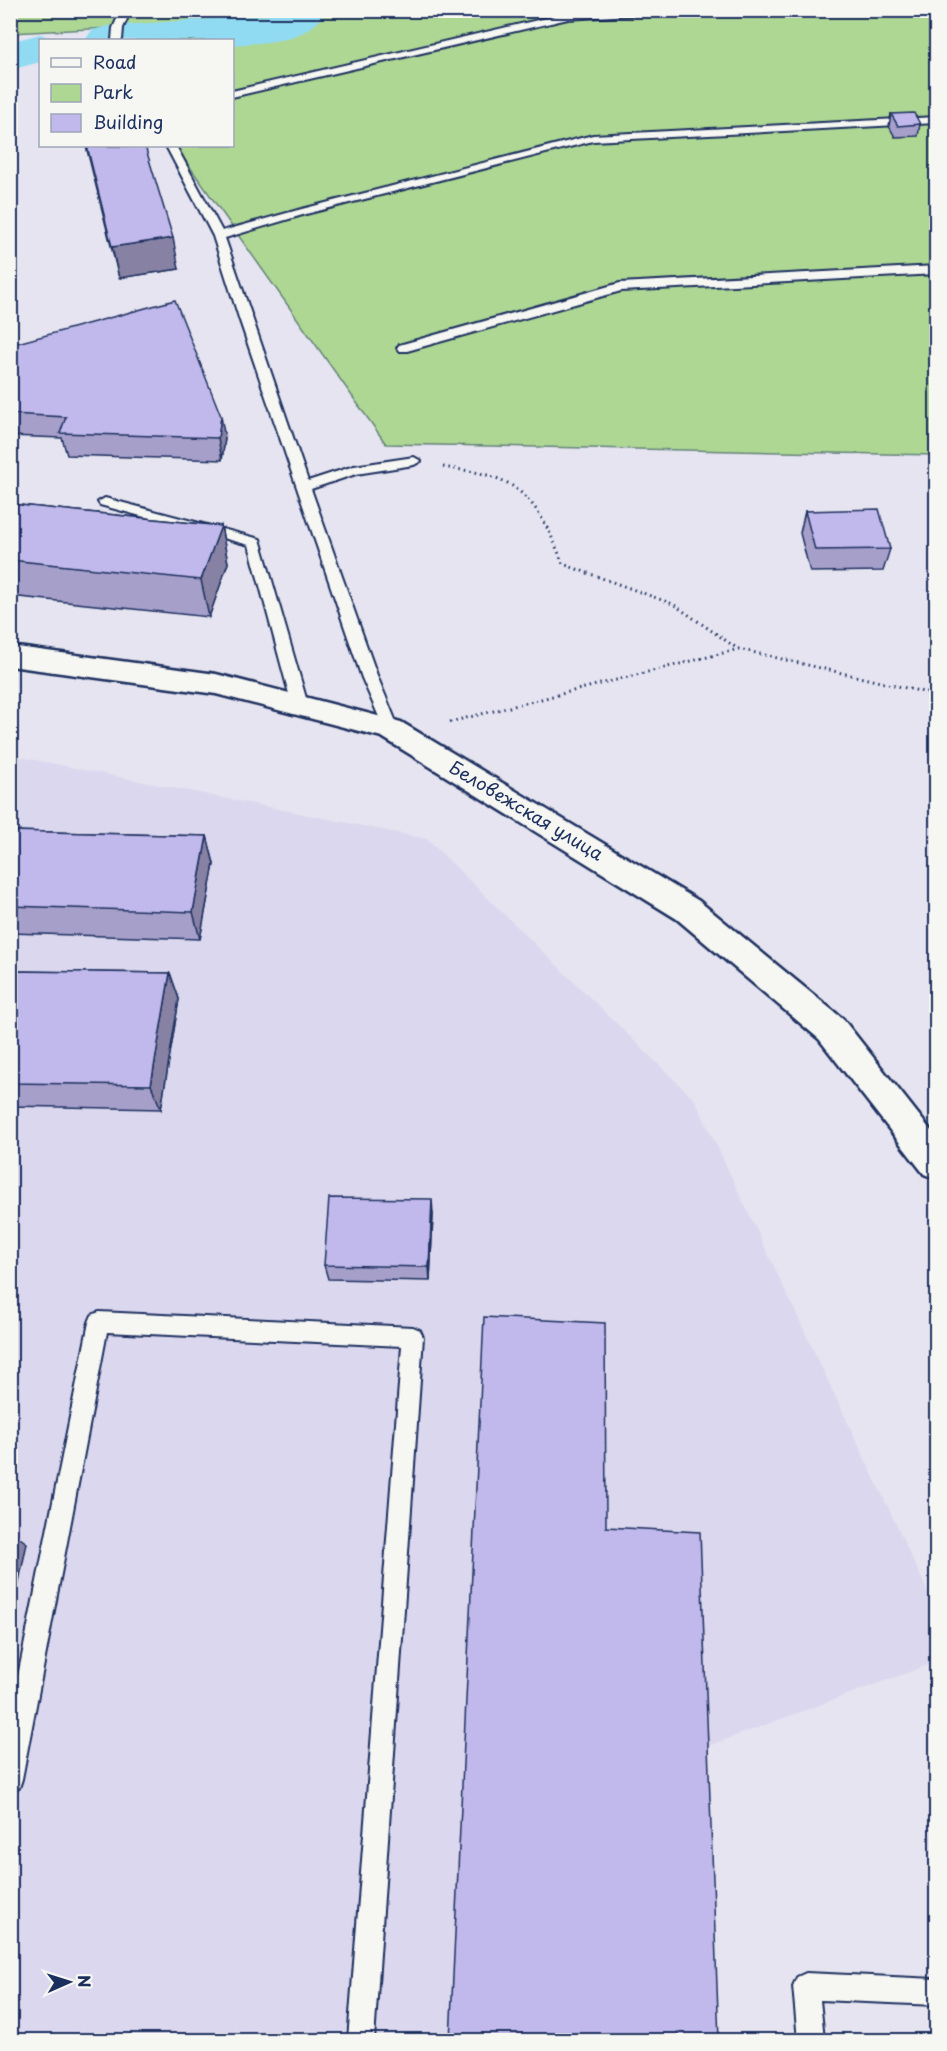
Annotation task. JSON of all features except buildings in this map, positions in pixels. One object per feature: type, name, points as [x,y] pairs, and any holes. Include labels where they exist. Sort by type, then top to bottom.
[{"type":"street","name":"Беловежская улица","points":[[10,656],[216,684],[396,732],[688,910],[831,1029],[936,1162]]},
{"type":"lane","points":[[117,39],[118,28],[126,10]]},
{"type":"lane","points":[[234,94],[568,16],[660,10]]},
{"type":"lane","points":[[219,236],[302,212],[593,138],[936,120]]},
{"type":"lane","points":[[172,147],[219,236],[369,678],[396,732]]},
{"type":"lane","points":[[403,348],[620,287],[936,270]]},
{"type":"lane","points":[[304,487],[354,470],[414,461]]},
{"type":"lane","points":[[105,502],[255,542],[300,705]]},
{"type":"lane","points":[[10,1779],[99,1322],[413,1337],[361,2040]]},
{"type":"lane","points":[[812,2040],[806,1986],[936,1992]]},
{"type":"path","points":[[414,461],[500,479],[528,496],[547,525],[563,564],[673,604],[739,650],[936,695]]},
{"type":"path","points":[[396,732],[739,650]]},
{"type":"shaded area","points":[[10,755],[427,839],[695,1100],[936,1609],[936,1662],[697,1750],[707,2040],[11,2040]]},
{"type":"green space","points":[[11,10],[936,11],[936,455],[386,444],[176,147],[234,147],[234,39],[135,39],[129,27],[11,33]]},
{"type":"waterway","points":[[122,39],[278,28],[306,10]]},
{"type":"waterway","points":[[10,56],[39,48]]}]
